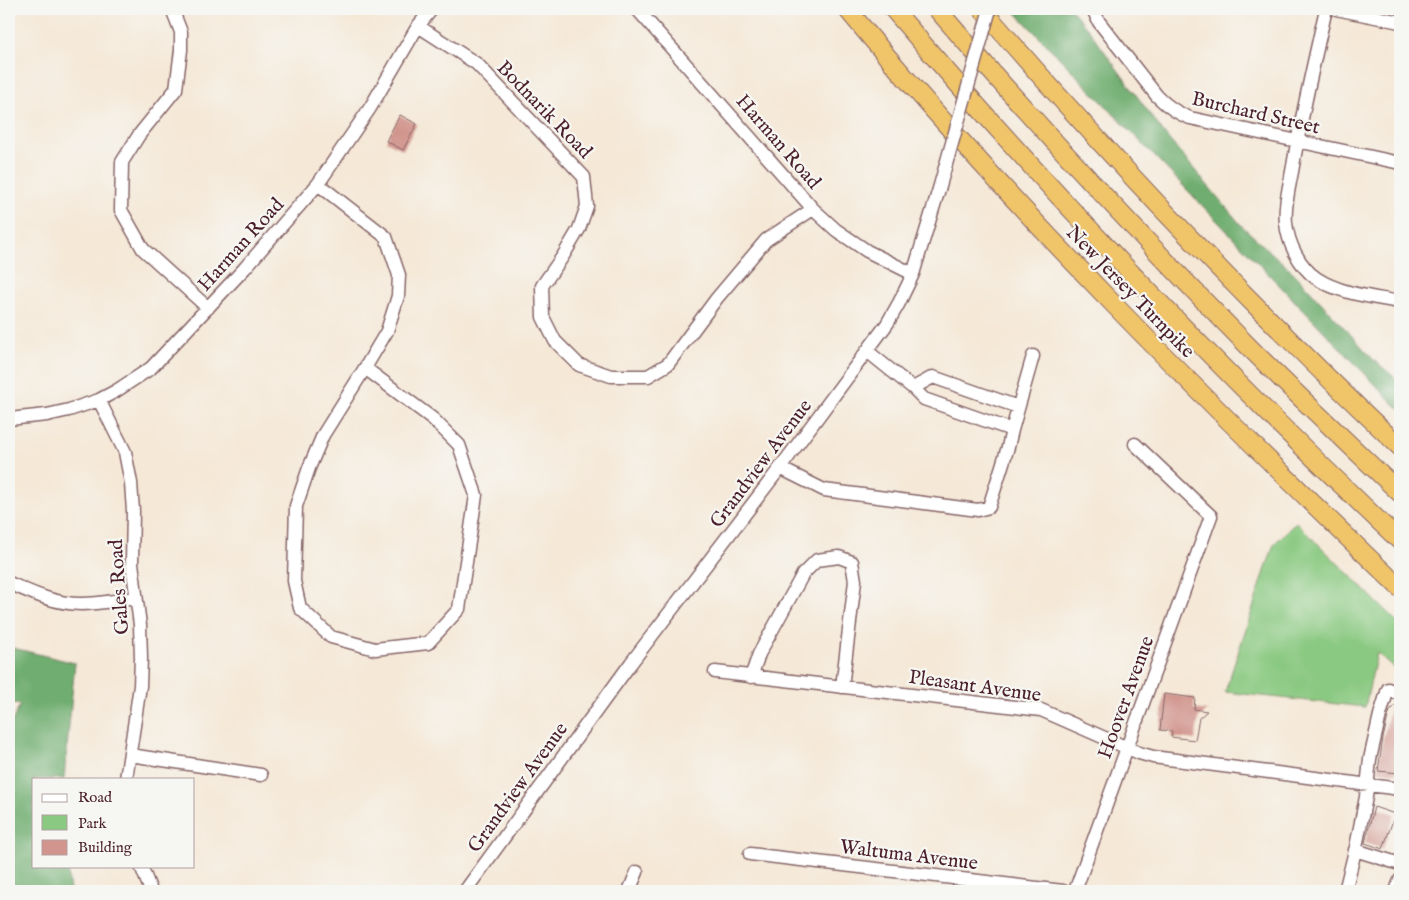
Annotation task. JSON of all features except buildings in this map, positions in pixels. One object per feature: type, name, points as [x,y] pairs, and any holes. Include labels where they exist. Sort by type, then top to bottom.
[{"type":"highway","name":"New Jersey Turnpike","points":[[847,9],[939,116],[1116,307],[1284,476],[1400,588]]},
{"type":"highway","name":"New Jersey Turnpike","points":[[893,9],[963,91],[1141,284],[1308,453],[1400,541]]},
{"type":"highway","points":[[937,9],[987,68],[1168,263],[1251,349],[1400,493]]},
{"type":"highway","points":[[982,9],[1101,143],[1193,240],[1281,331],[1400,447]]},
{"type":"street","points":[[172,9],[181,32],[181,50],[176,89],[139,135],[122,162],[121,210],[143,249],[208,308]]},
{"type":"street","name":"Harman Road","points":[[9,419],[47,415],[99,400],[151,368],[208,308],[318,184],[370,108],[418,26],[432,9]]},
{"type":"street","name":"Harman Road","points":[[637,9],[814,209],[836,230],[867,251],[913,274]]},
{"type":"street","name":"Grandview Avenue","points":[[465,891],[631,663],[887,324],[913,274],[990,9]]},
{"type":"street","name":"Burchard Street","points":[[1093,9],[1099,22],[1157,96],[1179,114],[1190,118],[1400,163]]},
{"type":"street","points":[[1326,9],[1297,141],[1286,204],[1286,222],[1289,238],[1295,253],[1304,267],[1328,285],[1400,302]]},
{"type":"street","points":[[1336,9],[1400,22]]},
{"type":"street","name":"Bodnarik Road","points":[[418,26],[477,64],[584,177],[587,206],[579,229],[542,286],[543,317],[555,341],[578,365],[610,376],[648,376],[668,364],[716,298],[766,240],[814,209]]},
{"type":"street","points":[[318,184],[386,237],[399,275],[398,296],[387,331],[323,435],[296,506],[294,581],[300,608],[332,637],[375,650],[428,643],[459,609],[476,494],[459,445],[432,419],[365,368]]},
{"type":"street","points":[[867,351],[924,399],[1012,430]]},
{"type":"street","points":[[780,468],[824,490],[978,510],[989,507],[1033,356]]},
{"type":"street","points":[[913,388],[933,377],[1018,407]]},
{"type":"street","name":"Gales Road","points":[[99,400],[126,452],[131,483],[133,511],[132,563],[140,625],[140,686],[126,778]]},
{"type":"street","name":"Hoover Avenue","points":[[1075,891],[1211,516],[1135,444]]},
{"type":"street","points":[[751,677],[758,654],[803,574],[817,560],[839,557],[852,562],[855,581],[842,687]]},
{"type":"street","points":[[9,584],[62,602],[86,604],[136,598]]},
{"type":"street","name":"Pleasant Avenue","points":[[716,672],[1040,710],[1139,754],[1152,757],[1400,789]]},
{"type":"street","points":[[1345,891],[1355,850],[1378,724],[1388,689],[1400,694]]},
{"type":"street","points":[[130,756],[262,775]]},
{"type":"street","points":[[1355,850],[1400,864]]},
{"type":"street","name":"Waltuma Avenue","points":[[750,854],[1064,891]]},
{"type":"street","points":[[142,868],[151,891]]},
{"type":"street","points":[[629,891],[637,872]]},
{"type":"street","points":[[1396,891],[1400,880]]},
{"type":"green space","points":[[1012,9],[1071,9],[1089,30],[1166,136],[1242,226],[1295,274],[1374,360],[1400,382],[1400,410]]},
{"type":"green space","points":[[1296,522],[1400,625],[1400,673],[1377,653],[1365,707],[1225,692],[1274,544]]},
{"type":"green space","points":[[9,647],[75,663],[64,778],[32,778],[32,868],[67,868],[69,891],[9,891],[9,727],[20,705],[9,702]]}]
